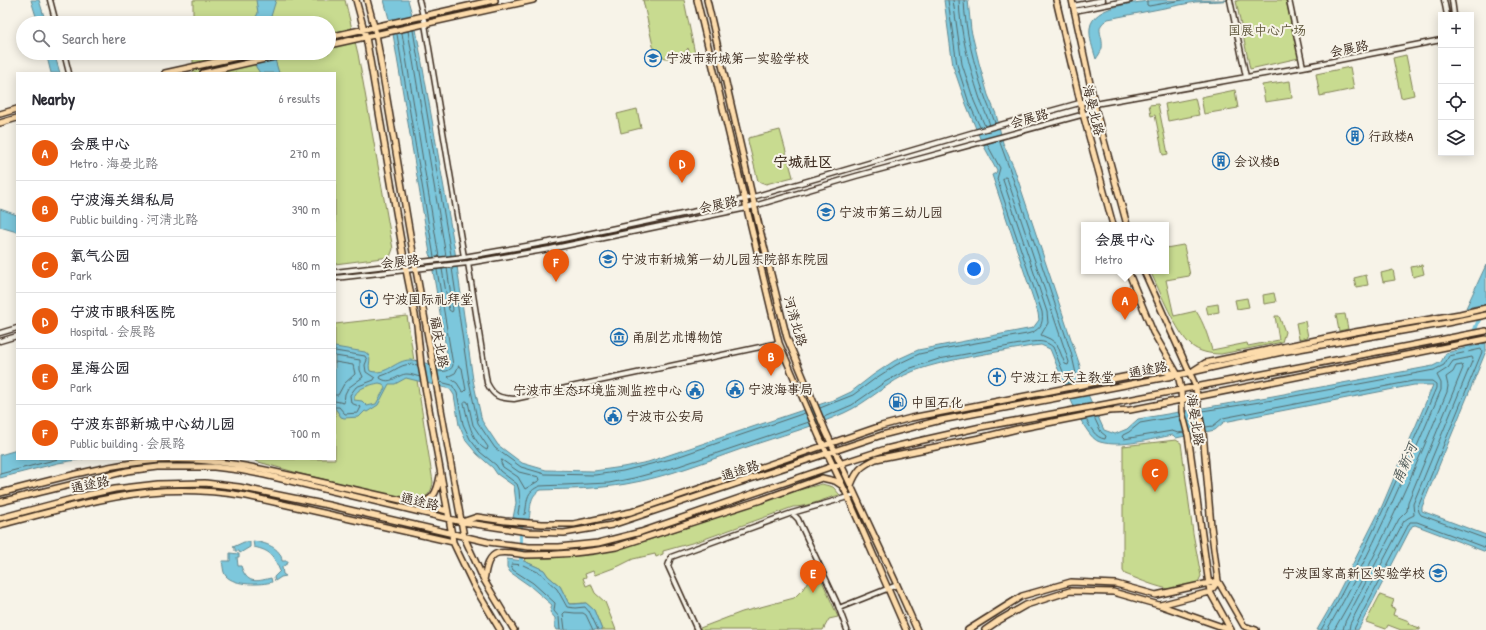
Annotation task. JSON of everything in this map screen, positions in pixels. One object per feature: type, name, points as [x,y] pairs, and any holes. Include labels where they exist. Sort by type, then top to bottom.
[{"type":"main road","name":"福庆北路","points":[[356,0],[366,37],[406,270],[417,325],[421,365],[453,542],[474,586],[500,630]]},
{"type":"main road","name":"福庆北路","points":[[367,0],[376,34],[432,365],[464,537],[484,580],[514,630]]},
{"type":"main road","points":[[336,35],[495,0]]},
{"type":"main road","points":[[336,43],[533,0]]},
{"type":"main road","name":"河清北路","points":[[696,0],[779,342],[818,436],[833,466]]},
{"type":"main road","name":"河清北路","points":[[707,0],[760,230],[787,338],[826,432],[917,630]]},
{"type":"main road","name":"海晏北路","points":[[1056,0],[1083,114],[1112,222]]},
{"type":"main road","name":"海晏北路","points":[[1072,0],[1096,111],[1126,222]]},
{"type":"main road","points":[[170,72],[226,60]]},
{"type":"main road","points":[[207,72],[262,60]]},
{"type":"main road","points":[[0,114],[16,109]]},
{"type":"main road","points":[[0,123],[16,118]]},
{"type":"main road","name":"海晏北路","points":[[1129,274],[1153,332],[1178,375],[1181,390],[1182,412],[1188,435],[1210,582],[1210,592]]},
{"type":"main road","name":"海晏北路","points":[[1145,274],[1196,387],[1196,398],[1203,432],[1211,526],[1218,581]]},
{"type":"main road","points":[[1190,372],[1205,363],[1355,332],[1460,314],[1486,308]]},
{"type":"main road","name":"通途路","points":[[0,502],[127,471],[158,467],[196,466],[246,471],[448,519],[503,530],[564,533],[612,525],[882,435],[941,420],[1178,375],[1282,352],[1486,315]]},
{"type":"main road","name":"通途路","points":[[0,518],[69,499],[115,489],[158,484],[205,483],[239,487],[328,504],[452,535],[504,544],[529,547],[580,546],[617,539],[666,524],[886,448],[919,440],[980,427],[1072,411],[1486,331]]},
{"type":"main road","points":[[851,485],[858,470],[876,459],[1109,411],[1130,410],[1196,398],[1486,339]]},
{"type":"main road","points":[[462,522],[477,517],[509,522],[574,524],[631,512],[881,426],[911,418],[1087,384],[1164,371],[1178,375]]},
{"type":"main road","points":[[0,493],[120,465],[162,460],[207,460],[240,464],[407,502],[418,503],[447,511]]},
{"type":"main road","points":[[833,466],[906,630]]},
{"type":"main road","points":[[418,503],[429,499],[434,495],[438,489],[441,474]]},
{"type":"main road","points":[[484,580],[488,563],[492,556],[498,553],[524,555],[577,554],[616,547],[761,500],[822,478],[835,481],[842,485]]},
{"type":"main road","points":[[0,525],[96,500],[150,492],[195,491],[247,496],[453,542]]},
{"type":"main road","points":[[968,630],[1022,596],[1071,582],[1116,584],[1156,595],[1218,581]]},
{"type":"main road","points":[[1159,605],[1210,592],[1218,581]]},
{"type":"main road","points":[[1218,581],[1244,626],[1256,630]]},
{"type":"main road","points":[[985,630],[1026,605],[1070,591],[1113,592],[1159,605],[1232,630]]},
{"type":"main road","points":[[1210,592],[1232,630]]},
{"type":"street","points":[[50,0],[54,16]]},
{"type":"street","points":[[419,0],[425,24],[464,257]]},
{"type":"street","points":[[1074,9],[1103,0]]},
{"type":"street","points":[[1074,9],[1130,0]]},
{"type":"street","points":[[1230,0],[1246,77]]},
{"type":"street","points":[[1289,0],[1303,67]]},
{"type":"street","points":[[1444,0],[1446,12]]},
{"type":"street","points":[[1452,0],[1454,12]]},
{"type":"street","name":"会展路","points":[[336,272],[464,257],[619,228],[744,200],[1000,124],[1080,102],[1246,77],[1438,41]]},
{"type":"street","points":[[66,60],[69,72]]},
{"type":"street","name":"会展路","points":[[336,278],[468,263],[558,247],[747,208],[856,176],[1096,111]]},
{"type":"street","points":[[468,263],[487,383],[492,392],[501,398],[514,399],[779,342]]},
{"type":"street","points":[[0,333],[16,328]]},
{"type":"street","points":[[0,341],[16,336]]},
{"type":"street","points":[[697,630],[668,566],[671,557],[792,513],[855,495]]},
{"type":"street","points":[[792,513],[798,519],[839,608],[847,630]]},
{"type":"street","points":[[839,608],[897,585]]},
{"type":"green space","points":[[193,0],[345,0],[358,54],[393,249],[390,257],[336,264],[336,72],[193,72],[193,60],[336,60],[336,16],[193,16]]},
{"type":"green space","points":[[643,0],[684,0],[695,54],[690,55],[688,48],[684,53],[670,59],[665,58],[656,52],[653,46]]},
{"type":"green space","name":"国展中心广场","points":[[1286,0],[1299,58],[1250,69],[1236,1]]},
{"type":"green space","points":[[1406,55],[1414,95],[1401,98],[1393,58]]},
{"type":"green space","points":[[1350,67],[1354,89],[1320,96],[1316,74]]},
{"type":"green space","points":[[1290,81],[1292,98],[1265,102],[1262,85]]},
{"type":"green space","points":[[1235,90],[1238,108],[1204,114],[1201,97]]},
{"type":"green space","points":[[1195,98],[1199,115],[1168,121],[1165,104]]},
{"type":"green space","points":[[1158,104],[1168,154],[1163,155],[1155,115],[1151,116],[1149,105]]},
{"type":"green space","points":[[637,109],[641,128],[621,133],[617,114]]},
{"type":"green space","points":[[780,130],[793,177],[766,184],[758,181],[748,138]]},
{"type":"green space","points":[[1184,246],[1190,275],[1166,280],[1174,316],[1196,311],[1204,325],[1212,350],[1247,343],[1248,346],[1279,340],[1275,316],[1279,316],[1285,332],[1282,342],[1221,354],[1205,352],[1191,345],[1174,321],[1151,274],[1169,274],[1169,247]]},
{"type":"green space","points":[[1422,265],[1424,274],[1413,277],[1411,267]]},
{"type":"green space","points":[[1393,270],[1395,280],[1383,282],[1381,273]]},
{"type":"green space","points":[[1366,275],[1368,285],[1356,287],[1354,278]]},
{"type":"green space","points":[[1274,293],[1276,302],[1264,304],[1263,295]]},
{"type":"green space","points":[[1247,298],[1249,307],[1237,309],[1235,300]]},
{"type":"green space","points":[[1218,304],[1219,312],[1208,314],[1206,306]]},
{"type":"green space","points":[[1345,314],[1348,329],[1339,331],[1336,315]]},
{"type":"green space","points":[[407,316],[433,482],[431,491],[423,498],[409,499],[305,475],[255,461],[336,460],[336,324]]},
{"type":"green space","points":[[1305,321],[1308,337],[1299,339],[1296,323]]},
{"type":"green space","points":[[1176,440],[1181,443],[1193,533],[1201,576],[1196,585],[1188,589],[1178,590],[1155,585],[1125,574],[1123,571],[1123,446]]},
{"type":"green space","points":[[822,484],[833,487],[840,495],[805,506],[793,507],[699,541],[663,551],[663,554],[656,557],[655,554],[633,559],[595,575],[593,571],[585,574],[586,577],[583,578],[586,586],[591,584],[595,593],[605,602],[616,630],[602,630],[594,610],[586,603],[569,604],[560,586],[548,576],[544,570],[524,561],[525,558],[550,558],[599,553],[646,541],[795,491]]},
{"type":"green space","points":[[815,565],[838,617],[829,619],[823,630],[701,630],[700,628],[742,612],[794,598],[803,589],[809,579],[806,571]]},
{"type":"green space","points":[[1380,595],[1394,600],[1391,608],[1395,609],[1393,615],[1409,621],[1408,624],[1420,628],[1420,630],[1401,630],[1388,625],[1386,629],[1366,622]]},
{"type":"water","points":[[31,0],[39,0],[44,16],[36,16]]},
{"type":"water","points":[[256,0],[276,0],[271,16],[256,16],[258,13]]},
{"type":"water","points":[[384,0],[408,0],[416,29],[454,245],[473,380],[482,421],[498,445],[522,463],[546,470],[594,471],[648,462],[836,399],[851,392],[894,361],[918,350],[1033,328],[1039,320],[1038,313],[992,175],[996,173],[997,170],[981,141],[953,66],[944,0],[968,0],[971,30],[979,63],[988,95],[996,114],[1003,143],[1014,168],[1080,366],[1081,379],[1104,430],[1115,434],[1127,429],[1138,419],[1273,396],[1433,366],[1441,362],[1446,353],[1486,343],[1486,351],[1422,507],[1422,511],[1486,535],[1486,552],[1415,525],[1412,526],[1358,630],[1317,630],[1335,599],[1382,506],[1433,385],[1414,385],[1224,422],[1215,430],[1176,438],[1173,435],[1136,442],[1109,444],[1100,442],[1093,438],[1078,416],[1050,349],[1041,345],[1032,346],[957,359],[928,366],[896,380],[862,403],[844,413],[808,427],[672,473],[615,486],[541,490],[534,495],[532,499],[529,520],[513,518],[516,503],[514,486],[497,474],[466,441],[459,425],[454,395],[450,389],[406,378],[395,384],[389,384],[378,405],[367,412],[365,411],[359,417],[344,418],[341,417],[336,410],[336,347],[365,352],[368,354],[370,359],[370,371],[376,372],[386,370],[400,362],[410,360],[439,367],[449,366],[393,34]],"holes":[[[379,383],[383,384],[385,388],[376,404],[367,406],[362,401],[354,400],[357,393],[363,388]]]},
{"type":"water","points":[[1152,0],[1230,0],[1195,2],[1108,19],[1104,22],[1100,29],[1102,48],[1096,59],[1090,36],[1090,28],[1093,20],[1098,14],[1115,7]]},
{"type":"water","points":[[48,60],[56,60],[60,72],[51,72]]},
{"type":"water","points":[[254,60],[275,60],[279,72],[259,72],[256,67]]},
{"type":"water","points":[[0,209],[16,215],[16,232],[0,227]]},
{"type":"water","points":[[1486,265],[1486,304],[1466,308]]},
{"type":"water","points":[[16,450],[16,460],[77,460],[58,463],[0,478],[0,455]]},
{"type":"water","points":[[253,541],[272,546],[279,552],[282,561],[288,561],[288,563],[282,567],[283,574],[286,576],[275,581],[274,577],[280,571],[275,561],[268,552],[254,547]]},
{"type":"water","points":[[244,542],[250,542],[250,547],[240,553],[239,551],[235,551],[235,548],[233,547]]},
{"type":"water","points":[[230,553],[239,554],[239,557],[237,557],[238,566],[241,566],[243,572],[249,579],[256,581],[271,578],[272,582],[248,584],[235,582],[230,579],[224,573],[222,561],[230,561]]},
{"type":"water","points":[[507,559],[524,561],[544,570],[548,576],[560,586],[569,604],[586,603],[594,610],[602,630],[557,630],[555,626],[555,618],[550,612],[552,605],[530,586],[510,572],[507,567]]},
{"type":"waterway","name":"甬新河","points":[[1466,352],[1486,302]]},
{"type":"waterway","points":[[521,514],[521,565]]},
{"type":"place","name":"宁波市新城第一实验学校","points":[[653,58]]},
{"type":"place","name":"行政楼A","points":[[1355,136]]},
{"type":"place","name":"会议楼B","points":[[1221,161]]},
{"type":"place","name":"宁波市眼科医院","points":[[682,183]]},
{"type":"place","name":"宁波市第三幼儿园","points":[[826,212]]},
{"type":"place","name":"宁波市新城第一幼儿园东院部东院园","points":[[608,259]]},
{"type":"place","name":"宁波东部新城中心幼儿园","points":[[556,282]]},
{"type":"place","name":"宁波国际礼拜堂","points":[[369,299]]},
{"type":"place","name":"会展中心","points":[[1125,320]]},
{"type":"place","name":"甬剧艺术博物馆","points":[[619,337]]},
{"type":"place","name":"宁波海关缉私局","points":[[771,376]]},
{"type":"place","name":"宁波江东天主教堂","points":[[997,377]]},
{"type":"place","name":"宁波海事局","points":[[735,389]]},
{"type":"place","name":"宁波市生态环境监测监控中心","points":[[695,390]]},
{"type":"place","name":"中国石化","points":[[898,402]]},
{"type":"place","name":"宁波市公安局","points":[[613,416]]},
{"type":"place","name":"氧气公园","points":[[1155,492]]},
{"type":"place","name":"宁波国家高新区实验学校","points":[[1438,573]]},
{"type":"place","name":"星海公园","points":[[813,593]]},
{"type":"district","name":"宁城社区","points":[[803,161]]}]
